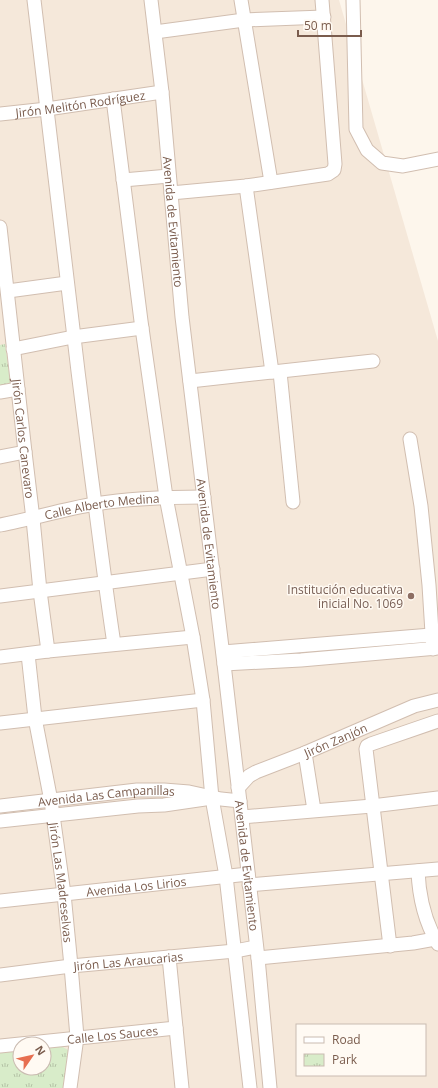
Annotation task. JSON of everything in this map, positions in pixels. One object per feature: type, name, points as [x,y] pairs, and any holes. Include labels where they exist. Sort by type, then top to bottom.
[{"type":"street","points":[[34,0],[73,337],[104,582],[114,644]]},
{"type":"street","name":"Avenida de Evitamiento","points":[[151,0],[162,92],[182,317],[224,658],[257,952],[270,1088]]},
{"type":"street","points":[[241,0],[271,182]]},
{"type":"street","points":[[171,193],[246,186],[328,174],[334,170],[335,164],[322,0]]},
{"type":"street","points":[[353,0],[356,130],[367,150],[382,164],[403,166],[438,159]]},
{"type":"street","points":[[155,32],[244,20],[324,17]]},
{"type":"street","name":"Jirón Melitón Rodríguez","points":[[0,114],[47,109],[162,92]]},
{"type":"street","points":[[113,99],[142,328],[166,497],[193,637],[203,700],[212,798],[226,876],[250,1088]]},
{"type":"street","points":[[123,180],[169,176]]},
{"type":"street","points":[[246,186],[276,372],[293,502]]},
{"type":"street","name":"Jirón Carlos Canevaro","points":[[0,227],[2,264],[8,291],[6,331],[13,349],[48,651]]},
{"type":"street","points":[[8,291],[67,283]]},
{"type":"street","points":[[13,349],[73,337],[142,328]]},
{"type":"street","points":[[190,381],[373,361]]},
{"type":"street","points":[[0,392],[18,389]]},
{"type":"street","points":[[224,658],[301,660],[435,649],[431,635],[433,584],[410,439]]},
{"type":"street","points":[[0,457],[24,452]]},
{"type":"street","name":"Calle Alberto Medina","points":[[0,525],[33,519],[95,504],[166,497],[204,497]]},
{"type":"street","points":[[0,596],[213,569]]},
{"type":"street","points":[[224,658],[431,635]]},
{"type":"street","points":[[0,657],[193,637]]},
{"type":"street","name":"Jirón Las Madreselvas","points":[[28,654],[35,718],[51,801],[64,894],[71,966],[77,1038],[70,1088]]},
{"type":"street","points":[[0,723],[203,700]]},
{"type":"street","name":"Jirón Zanjón","points":[[238,788],[249,776],[256,772],[305,753],[414,706],[438,700]]},
{"type":"street","points":[[390,946],[366,749],[367,746],[438,722]]},
{"type":"street","points":[[305,753],[314,810]]},
{"type":"street","name":"Avenida Las Campanillas","points":[[0,806],[137,790],[189,792],[212,798],[240,801]]},
{"type":"street","name":"Avenida Las Campanillas","points":[[0,821],[138,806],[164,805],[212,798]]},
{"type":"street","points":[[242,818],[314,810],[372,806],[438,798]]},
{"type":"street","name":"Avenida Los Lirios","points":[[0,901],[226,876],[249,880],[381,874],[438,869]]},
{"type":"street","points":[[418,871],[420,898],[436,941]]},
{"type":"street","name":"Jirón Las Araucarias","points":[[0,975],[71,966],[235,951],[257,952],[390,946],[436,941]]},
{"type":"street","points":[[170,957],[182,1088]]},
{"type":"street","name":"Calle Los Sauces","points":[[0,1046],[176,1028]]},
{"type":"shaded area","points":[[0,0],[339,0],[438,341],[438,1088],[0,1088]]},
{"type":"green space","points":[[5,344],[11,385],[0,386],[0,345]]},
{"type":"green space","points":[[59,1045],[70,1051],[64,1088],[0,1088],[0,1052],[12,1051],[12,1076],[52,1076],[52,1046]]},
{"type":"place","name":"Institución educativa inicial No. 1069","points":[[411,596]]}]
